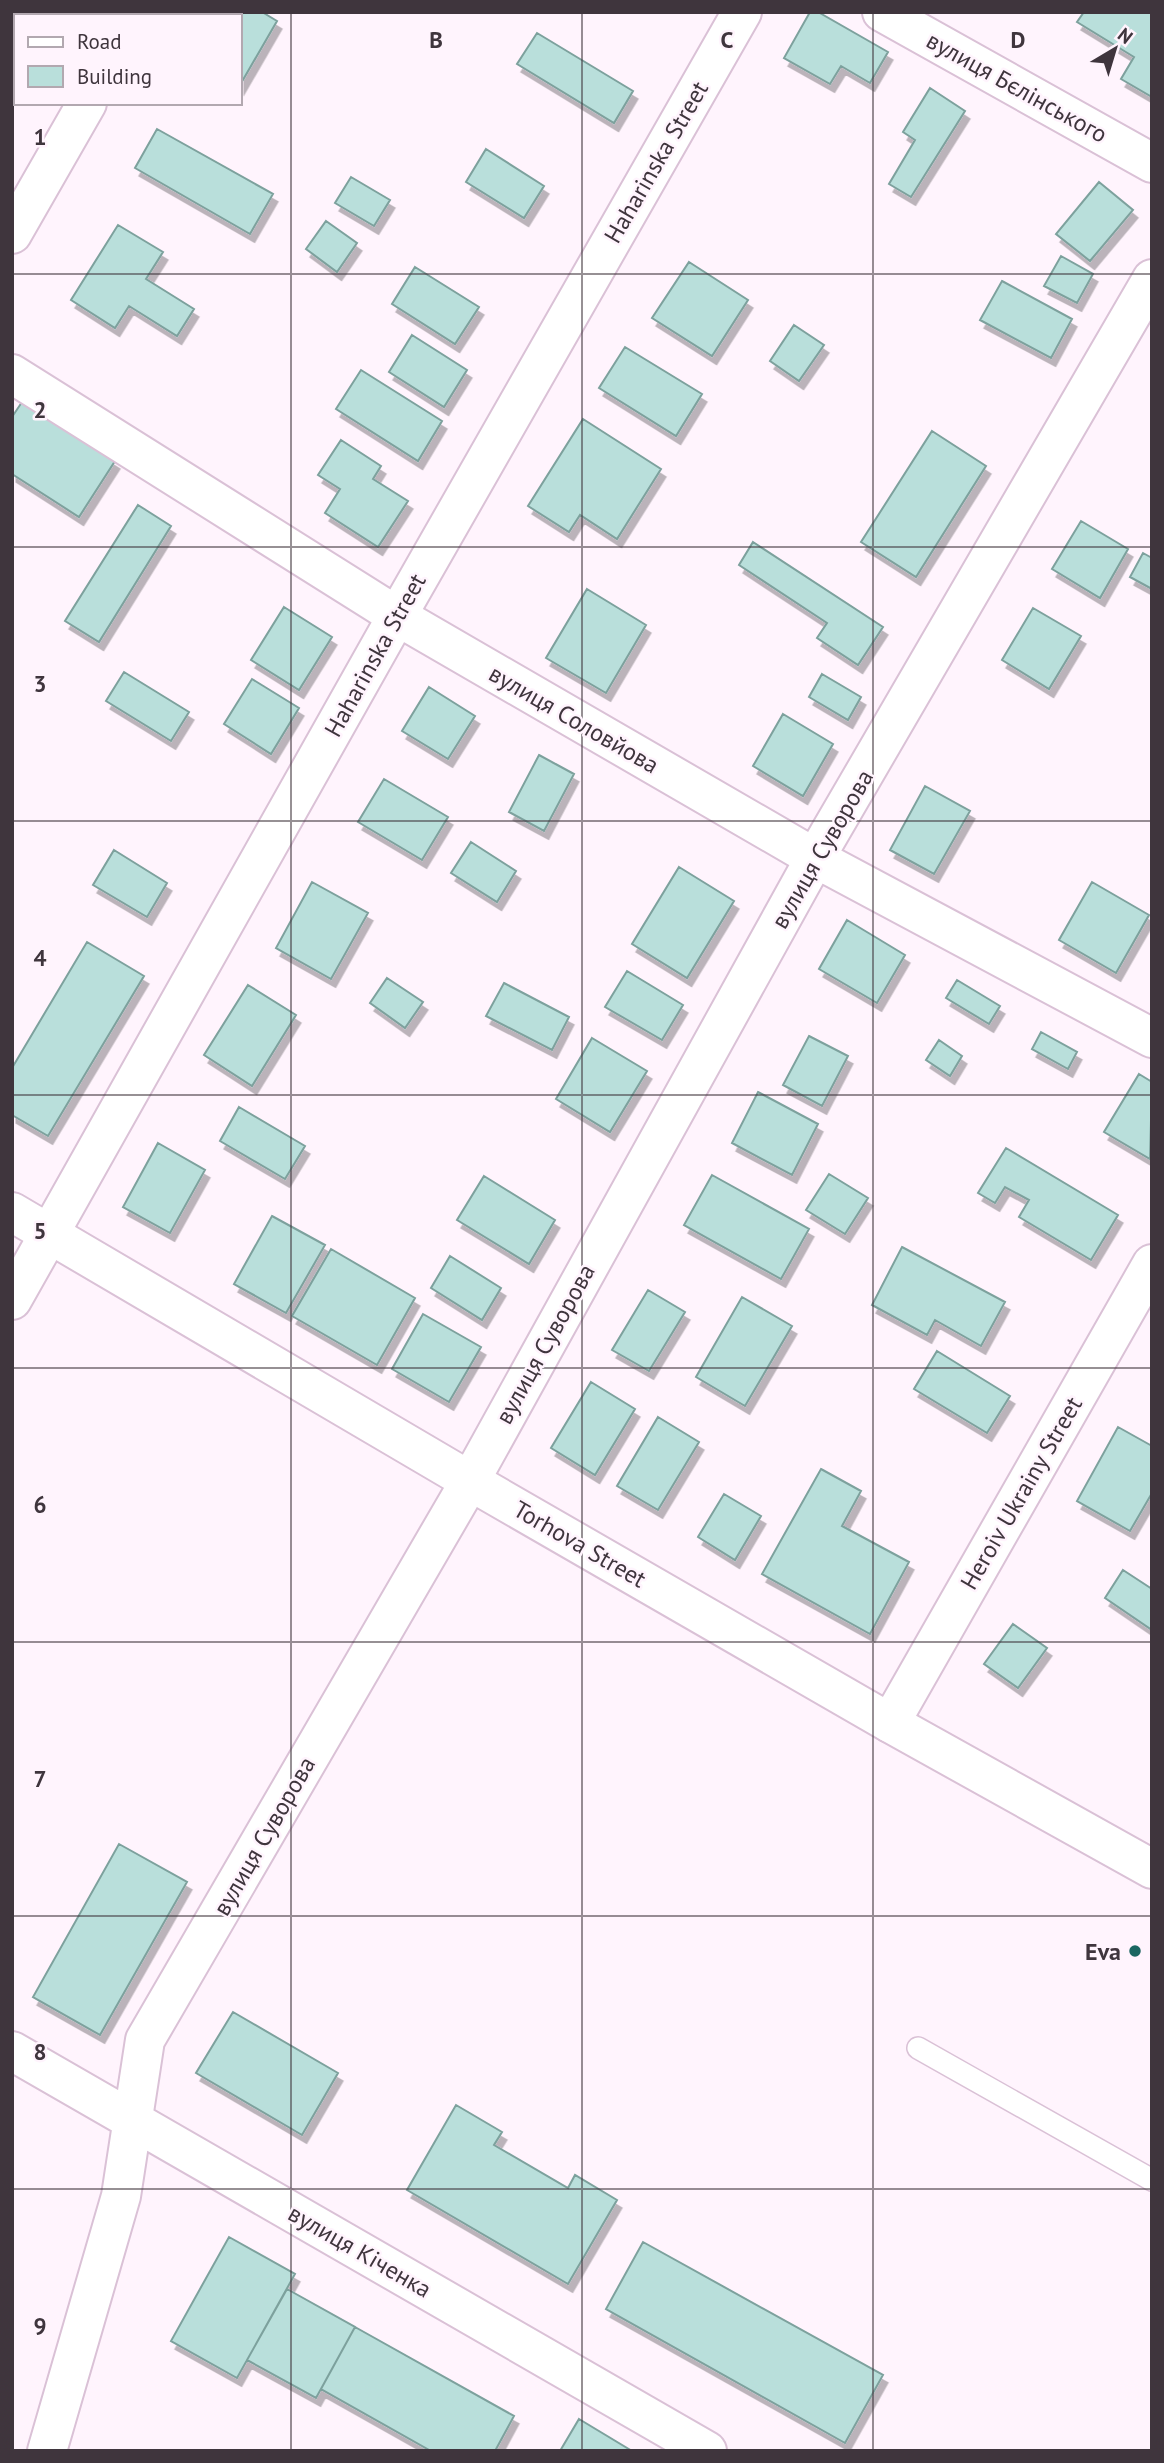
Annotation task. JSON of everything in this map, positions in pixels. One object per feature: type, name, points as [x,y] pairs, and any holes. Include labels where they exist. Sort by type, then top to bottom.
[{"type":"street","name":"Haharinska Street","points":[[12,1300],[397,616],[742,12]]},
{"type":"street","name":"вулиця Бєлінського","points":[[882,12],[1152,163]]},
{"type":"street","points":[[12,234],[86,105]]},
{"type":"street","name":"вулиця Суворова","points":[[47,2451],[121,2196],[145,2040],[470,1481],[815,858],[1152,279]]},
{"type":"street","name":"вулиця Соловйова","points":[[12,374],[397,616],[815,858],[1152,1038]]},
{"type":"street","name":"Torhova Street","points":[[12,1212],[470,1481],[890,1723],[1152,1868]]},
{"type":"street","name":"Heroiv Ukrainy Street","points":[[890,1723],[1152,1264]]},
{"type":"street","name":"вулиця Кіченка","points":[[12,2051],[708,2451]]},
{"type":"lane","points":[[918,2048],[1152,2180]]},
{"type":"building","points":[[12,12],[61,12],[14,14],[14,49]]},
{"type":"building","points":[[262,12],[277,21],[242,82],[242,14],[222,14]]},
{"type":"building","points":[[810,12],[818,12],[888,52],[870,83],[841,66],[830,84],[784,58]]},
{"type":"building","points":[[1084,12],[1152,12],[1152,97],[1121,79],[1134,57],[1077,22]]},
{"type":"building","points":[[537,33],[633,91],[614,123],[517,64]]},
{"type":"building","points":[[930,88],[965,111],[911,197],[889,184],[915,140],[903,132]]},
{"type":"building","points":[[157,129],[273,194],[250,234],[135,168]]},
{"type":"building","points":[[486,149],[544,186],[524,218],[466,182]]},
{"type":"building","points":[[351,177],[390,200],[374,226],[335,203]]},
{"type":"building","points":[[1099,182],[1133,210],[1090,261],[1056,234]]},
{"type":"building","points":[[326,221],[357,243],[337,272],[306,249]]},
{"type":"building","points":[[118,225],[163,252],[146,279],[194,309],[177,336],[129,306],[115,328],[71,300]]},
{"type":"building","points":[[1061,256],[1093,274],[1077,303],[1044,286]]},
{"type":"building","points":[[689,262],[748,300],[712,356],[652,318]]},
{"type":"building","points":[[415,267],[479,307],[455,344],[392,304]]},
{"type":"building","points":[[1002,281],[1072,319],[1051,358],[980,320]]},
{"type":"building","points":[[794,325],[824,345],[799,381],[770,361]]},
{"type":"building","points":[[412,335],[467,370],[444,407],[389,372]]},
{"type":"building","points":[[625,347],[702,394],[676,436],[599,388]]},
{"type":"building","points":[[361,370],[442,421],[418,461],[336,409]]},
{"type":"building","points":[[22,402],[115,461],[79,517],[12,474],[12,417]]},
{"type":"building","points":[[583,419],[661,469],[617,539],[580,515],[569,532],[528,506]]},
{"type":"building","points":[[932,431],[986,466],[916,577],[861,542]]},
{"type":"building","points":[[341,440],[381,466],[373,479],[408,501],[378,547],[325,513],[340,489],[318,475]]},
{"type":"building","points":[[138,505],[171,526],[99,642],[65,621]]},
{"type":"building","points":[[1081,521],[1128,549],[1100,598],[1052,569]]},
{"type":"building","points":[[753,542],[883,627],[858,665],[817,638],[827,623],[739,565]]},
{"type":"building","points":[[1143,553],[1152,558],[1152,589],[1130,577]]},
{"type":"building","points":[[587,589],[646,625],[606,693],[546,658]]},
{"type":"building","points":[[284,607],[332,637],[299,690],[251,660]]},
{"type":"building","points":[[1033,608],[1081,636],[1049,689],[1002,660]]},
{"type":"building","points":[[124,672],[189,712],[171,741],[106,701]]},
{"type":"building","points":[[822,674],[861,697],[848,720],[809,697]]},
{"type":"building","points":[[252,679],[299,708],[271,754],[224,724]]},
{"type":"building","points":[[429,687],[475,716],[448,759],[402,731]]},
{"type":"building","points":[[783,714],[833,744],[803,796],[753,766]]},
{"type":"building","points":[[539,755],[574,774],[544,831],[509,812]]},
{"type":"building","points":[[384,779],[448,817],[422,860],[358,822]]},
{"type":"building","points":[[925,786],[970,811],[934,874],[890,850]]},
{"type":"building","points":[[471,842],[516,871],[497,902],[451,873]]},
{"type":"building","points":[[114,850],[167,883],[147,917],[93,885]]},
{"type":"building","points":[[679,867],[734,901],[687,978],[632,944]]},
{"type":"building","points":[[312,882],[368,913],[331,979],[276,948]]},
{"type":"building","points":[[1092,882],[1149,915],[1116,973],[1059,940]]},
{"type":"building","points":[[847,920],[905,955],[877,1003],[819,969]]},
{"type":"building","points":[[87,942],[144,976],[48,1136],[12,1115],[12,1068]]},
{"type":"building","points":[[627,971],[683,1005],[662,1040],[605,1007]]},
{"type":"building","points":[[387,978],[423,1002],[405,1028],[370,1003]]},
{"type":"building","points":[[957,980],[1000,1006],[989,1024],[946,998]]},
{"type":"building","points":[[504,983],[569,1017],[552,1050],[486,1016]]},
{"type":"building","points":[[248,985],[296,1015],[252,1086],[204,1055]]},
{"type":"building","points":[[1041,1032],[1077,1052],[1068,1069],[1032,1049]]},
{"type":"building","points":[[809,1036],[848,1056],[822,1106],[783,1085]]},
{"type":"building","points":[[592,1038],[647,1071],[610,1132],[556,1099]]},
{"type":"building","points":[[939,1040],[962,1056],[950,1076],[926,1060]]},
{"type":"building","points":[[1139,1074],[1152,1082],[1150,1159],[1104,1132]]},
{"type":"building","points":[[758,1092],[818,1124],[792,1175],[732,1143]]},
{"type":"building","points":[[239,1107],[305,1146],[285,1179],[220,1141]]},
{"type":"building","points":[[158,1143],[205,1170],[170,1233],[123,1207]]},
{"type":"building","points":[[1006,1148],[1118,1215],[1091,1260],[1019,1217],[1029,1200],[1005,1187],[995,1203],[978,1193]]},
{"type":"building","points":[[829,1174],[868,1198],[845,1234],[806,1210]]},
{"type":"building","points":[[712,1175],[809,1229],[781,1279],[684,1225]]},
{"type":"building","points":[[484,1176],[555,1220],[529,1264],[457,1220]]},
{"type":"building","points":[[272,1216],[325,1245],[286,1313],[234,1284]]},
{"type":"building","points":[[902,1247],[1005,1302],[981,1346],[935,1320],[927,1335],[872,1305]]},
{"type":"building","points":[[331,1249],[415,1298],[377,1365],[292,1316]]},
{"type":"building","points":[[450,1256],[501,1288],[482,1320],[431,1288]]},
{"type":"building","points":[[648,1290],[685,1312],[649,1371],[612,1350]]},
{"type":"building","points":[[742,1297],[792,1326],[745,1406],[696,1377]]},
{"type":"building","points":[[423,1314],[481,1347],[449,1402],[392,1369]]},
{"type":"building","points":[[937,1351],[1010,1396],[987,1433],[914,1389]]},
{"type":"building","points":[[591,1382],[635,1409],[595,1475],[551,1448]]},
{"type":"building","points":[[658,1417],[699,1442],[658,1510],[617,1486]]},
{"type":"building","points":[[1118,1427],[1152,1446],[1152,1493],[1130,1531],[1077,1501]]},
{"type":"building","points":[[821,1469],[861,1491],[842,1526],[909,1562],[870,1634],[762,1574]]},
{"type":"building","points":[[724,1494],[761,1516],[735,1560],[698,1537]]},
{"type":"building","points":[[1123,1570],[1152,1589],[1152,1630],[1105,1598]]},
{"type":"building","points":[[1013,1624],[1047,1648],[1018,1688],[984,1664]]},
{"type":"building","points":[[119,1844],[187,1882],[100,2035],[33,1997]]},
{"type":"building","points":[[233,2012],[338,2073],[302,2135],[196,2073]]},
{"type":"building","points":[[456,2105],[502,2132],[494,2145],[568,2188],[575,2175],[617,2200],[568,2284],[407,2190]]},
{"type":"building","points":[[229,2237],[295,2274],[237,2378],[171,2341]]},
{"type":"building","points":[[643,2242],[883,2375],[845,2443],[606,2309]]},
{"type":"building","points":[[287,2289],[355,2327],[316,2398],[247,2360]]},
{"type":"building","points":[[355,2327],[514,2416],[495,2451],[431,2451],[321,2389]]},
{"type":"building","points":[[579,2419],[632,2451],[560,2451]]},
{"type":"place","name":"Eva","points":[[1135,1951]]}]
